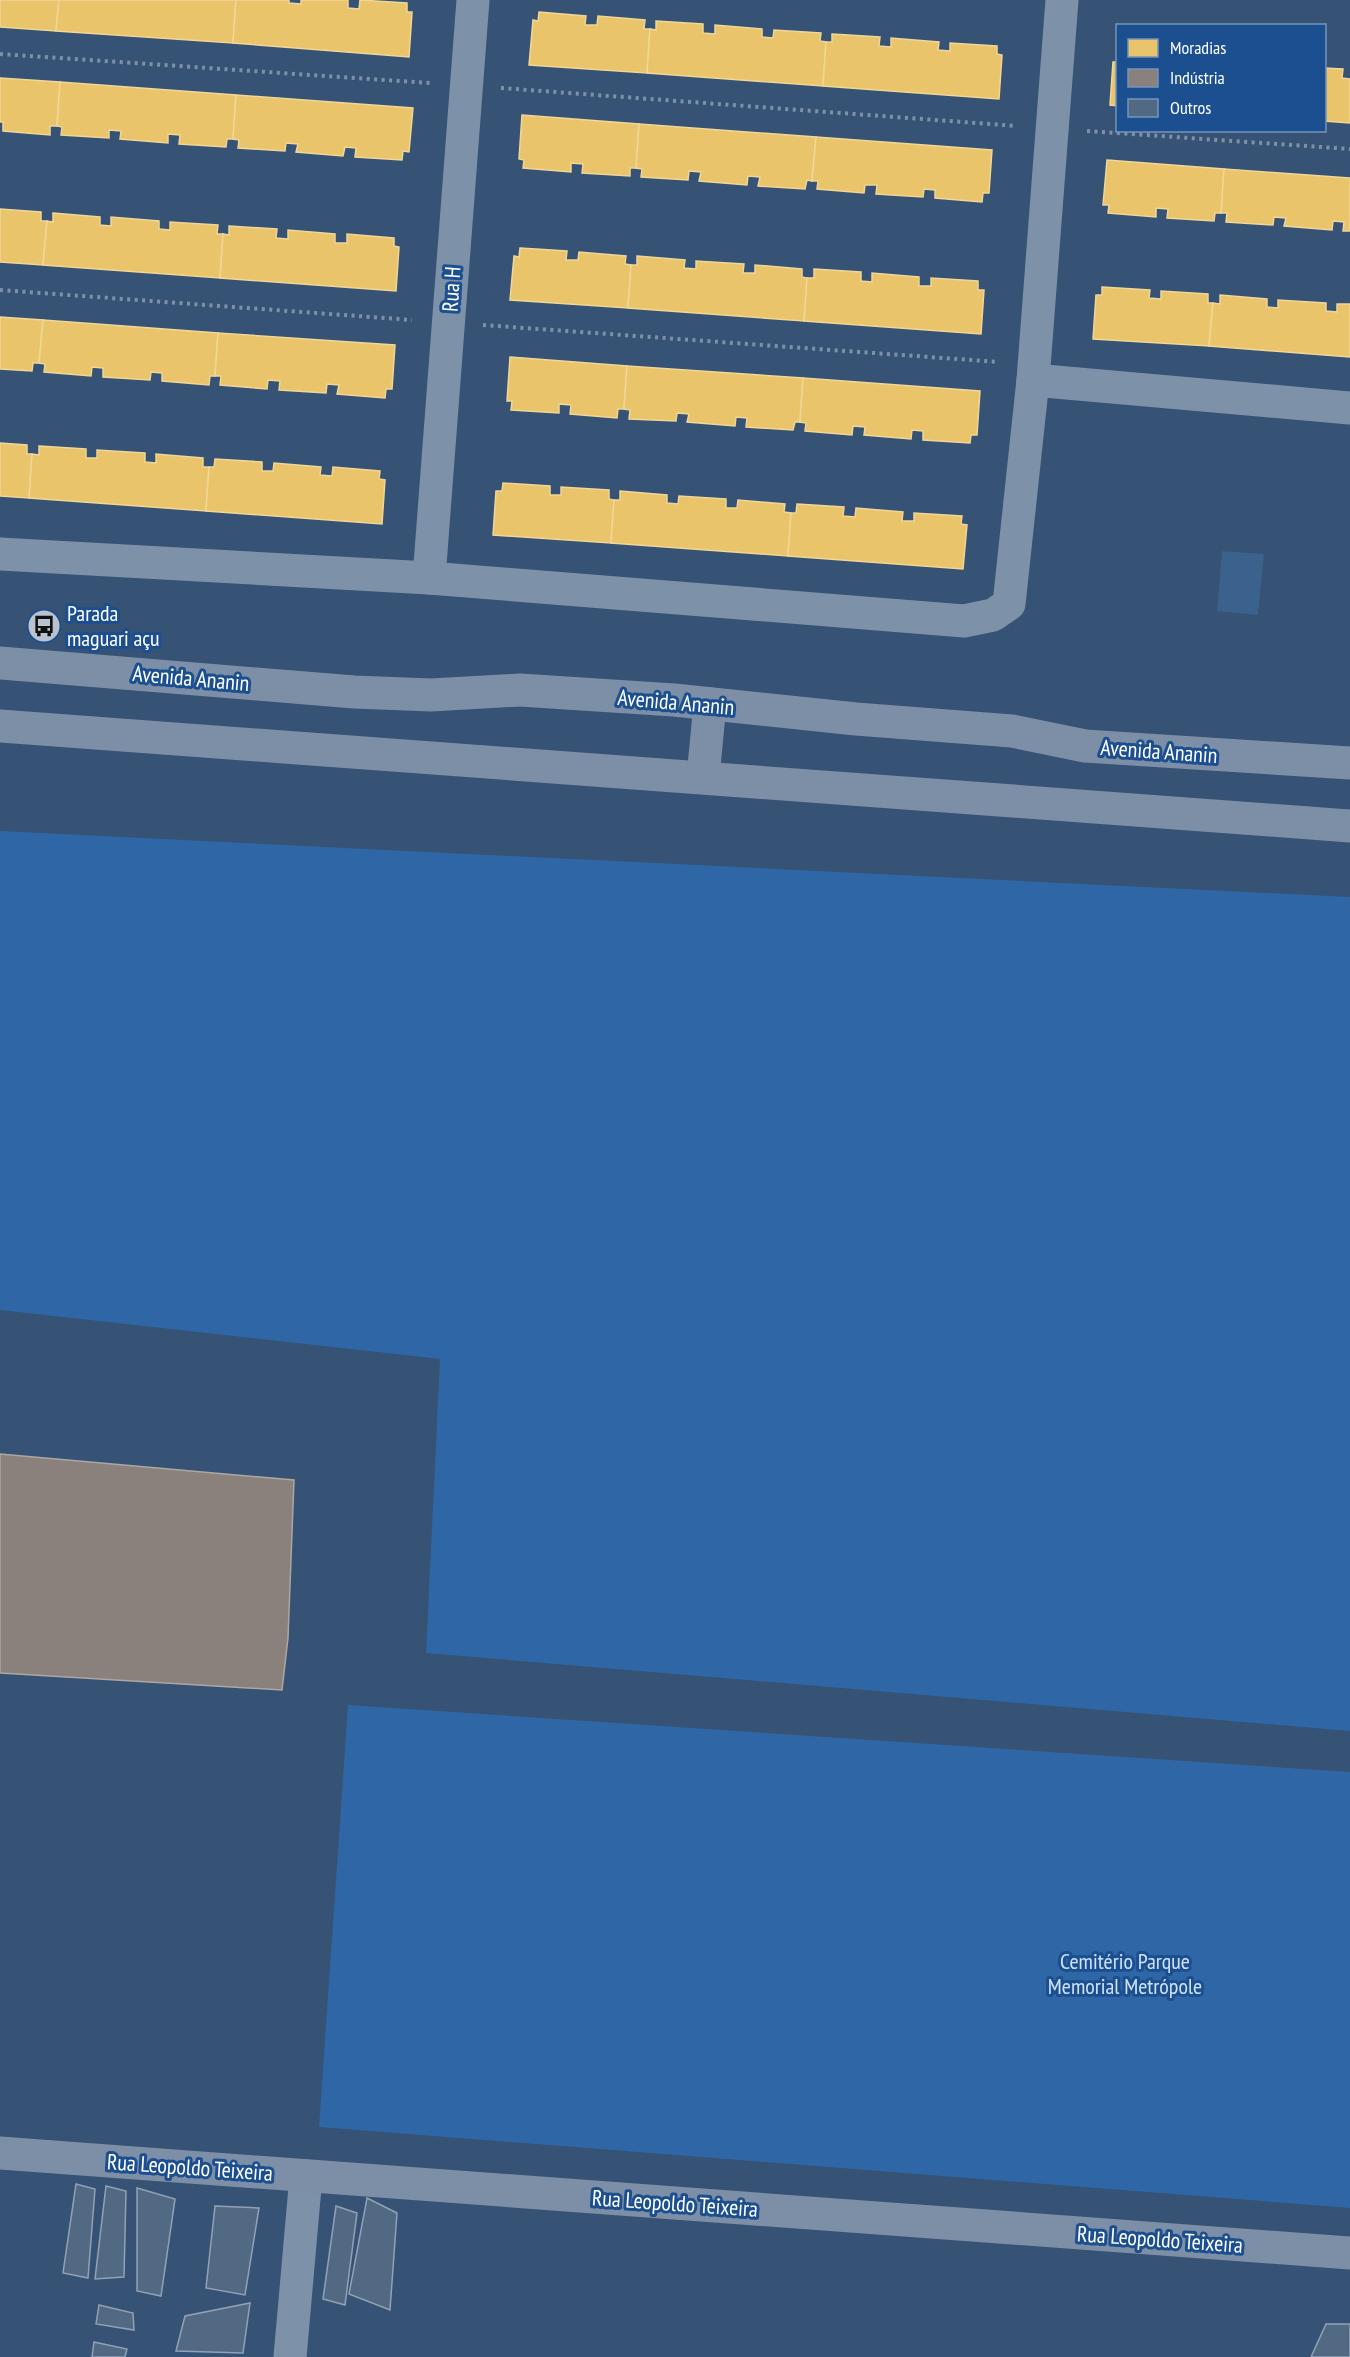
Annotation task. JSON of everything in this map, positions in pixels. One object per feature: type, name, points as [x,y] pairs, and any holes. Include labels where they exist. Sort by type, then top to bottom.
[{"type":"main road","name":"Avenida Ananin","points":[[0,663],[354,692],[431,695],[520,690],[710,704],[856,719],[1012,731],[1085,746],[1350,763]]},
{"type":"main road","points":[[703,777],[710,704]]},
{"type":"main road","points":[[0,726],[1350,826]]},
{"type":"main road","name":"Rua Leopoldo Teixeira","points":[[0,2153],[1350,2253]]},
{"type":"street","name":"Rua H","points":[[429,578],[473,0]]},
{"type":"street","points":[[0,554],[429,578],[964,621],[993,615],[1009,604],[1034,373],[1062,0]]},
{"type":"street","points":[[1034,373],[1350,408]]},
{"type":"street","points":[[290,2357],[306,2176]]},
{"type":"path","points":[[0,54],[1350,149]]},
{"type":"path","points":[[0,290],[448,323],[1034,373]]},
{"type":"green space","points":[[0,831],[1350,897],[1350,1731],[426,1653],[440,1359],[0,1310]]},
{"type":"green space","name":"Cemitério Parque Memorial Metrópole","points":[[348,1705],[1350,1772],[1350,2208],[319,2127]]},
{"type":"shaded area","points":[[1222,551],[1264,554],[1258,615],[1217,611]]},
{"type":"building: Moradias","points":[[0,0],[59,0],[56,31],[0,27]]},
{"type":"building: Moradias","points":[[59,0],[236,0],[233,43],[56,31]]},
{"type":"building: Moradias","points":[[236,0],[289,0],[289,3],[301,4],[301,0],[348,0],[348,8],[359,9],[360,0],[407,3],[407,12],[412,12],[409,57],[233,43]]},
{"type":"building: Moradias","points":[[539,12],[586,16],[585,25],[597,25],[598,16],[645,20],[644,29],[650,29],[647,73],[529,65],[533,20],[538,21]]},
{"type":"building: Moradias","points":[[656,21],[703,24],[703,33],[715,34],[715,25],[762,29],[762,37],[773,38],[774,30],[821,33],[820,41],[826,42],[823,86],[647,73],[650,29],[656,30]]},
{"type":"building: Moradias","points":[[832,34],[880,37],[879,46],[891,47],[891,38],[939,42],[938,50],[950,51],[950,43],[997,46],[997,54],[1002,55],[999,99],[823,86],[826,42],[832,42]]},
{"type":"building: Moradias","points":[[1113,62],[1116,62],[1116,106],[1110,105]]},
{"type":"building: Moradias","points":[[1326,68],[1343,69],[1342,78],[1350,79],[1350,123],[1326,121]]},
{"type":"building: Moradias","points":[[0,78],[60,82],[57,126],[50,126],[50,135],[3,131],[3,122],[0,122]]},
{"type":"building: Moradias","points":[[60,82],[236,95],[233,139],[227,139],[226,147],[179,144],[180,135],[168,134],[168,143],[120,139],[121,131],[109,130],[109,138],[61,135],[62,127],[57,126]]},
{"type":"building: Moradias","points":[[236,95],[413,108],[409,152],[403,151],[402,160],[355,157],[356,148],[345,147],[343,156],[296,152],[298,144],[286,143],[285,151],[238,148],[239,140],[233,139]]},
{"type":"building: Moradias","points":[[522,115],[639,124],[636,168],[630,168],[630,176],[582,173],[583,164],[571,163],[571,172],[523,168],[524,160],[519,159]]},
{"type":"building: Moradias","points":[[639,124],[816,137],[812,181],[807,180],[805,189],[758,186],[760,177],[748,176],[747,185],[699,181],[701,172],[689,171],[688,180],[641,177],[642,169],[636,168]]},
{"type":"building: Moradias","points":[[816,137],[992,150],[989,193],[983,193],[982,202],[935,198],[935,190],[924,189],[923,197],[876,194],[877,185],[865,185],[864,193],[817,189],[818,181],[812,181]]},
{"type":"building: Moradias","points":[[1107,160],[1224,169],[1221,213],[1215,213],[1214,221],[1167,218],[1168,209],[1156,208],[1156,217],[1108,213],[1109,205],[1103,205]]},
{"type":"building: Moradias","points":[[1224,169],[1350,178],[1350,231],[1343,231],[1344,222],[1333,221],[1332,230],[1284,226],[1286,218],[1274,217],[1273,225],[1226,222],[1227,213],[1221,213]]},
{"type":"building: Moradias","points":[[0,209],[41,212],[41,221],[47,221],[43,265],[0,262]]},
{"type":"building: Moradias","points":[[53,213],[100,217],[100,225],[111,226],[111,217],[159,221],[159,229],[170,230],[170,222],[218,225],[217,234],[223,234],[220,278],[43,265],[47,221],[53,222]]},
{"type":"building: Moradias","points":[[229,226],[277,229],[276,238],[288,239],[288,230],[335,234],[335,243],[347,243],[347,234],[394,238],[394,246],[399,247],[396,291],[220,278],[223,234],[229,235]]},
{"type":"building: Moradias","points":[[520,248],[567,251],[566,260],[578,260],[579,252],[626,256],[625,264],[631,265],[628,308],[510,300],[514,256],[519,257]]},
{"type":"building: Moradias","points":[[637,256],[685,260],[684,268],[696,269],[696,261],[744,264],[743,273],[755,273],[755,265],[802,269],[802,277],[807,278],[804,321],[628,308],[631,265],[637,265]]},
{"type":"building: Moradias","points":[[814,269],[861,272],[861,281],[872,282],[872,273],[919,277],[919,286],[931,286],[931,278],[978,281],[978,290],[984,290],[981,334],[804,321],[807,278],[814,278]]},
{"type":"building: Moradias","points":[[1102,287],[1150,290],[1149,298],[1161,299],[1161,291],[1208,294],[1208,303],[1213,303],[1209,346],[1093,339],[1096,295],[1102,295]]},
{"type":"building: Moradias","points":[[1220,295],[1267,299],[1267,307],[1278,308],[1278,300],[1326,303],[1326,311],[1337,312],[1337,304],[1350,304],[1350,357],[1209,346],[1213,303],[1220,304]]},
{"type":"building: Moradias","points":[[0,317],[43,320],[39,363],[33,363],[32,371],[0,369]]},
{"type":"building: Moradias","points":[[43,320],[218,333],[215,376],[210,376],[209,385],[162,381],[162,373],[151,372],[150,380],[103,377],[103,368],[92,367],[91,376],[44,372],[45,364],[39,363]]},
{"type":"building: Moradias","points":[[218,333],[395,345],[392,389],[386,389],[385,398],[337,394],[339,385],[327,384],[326,393],[279,390],[280,381],[268,380],[267,389],[220,385],[221,376],[215,376]]},
{"type":"building: Moradias","points":[[510,357],[627,366],[624,409],[618,409],[617,418],[570,414],[571,405],[559,404],[559,413],[511,410],[512,401],[507,401]]},
{"type":"building: Moradias","points":[[627,366],[803,378],[800,422],[795,422],[793,430],[746,427],[747,418],[736,417],[735,426],[687,422],[689,414],[677,413],[676,421],[629,419],[630,410],[624,409]]},
{"type":"building: Moradias","points":[[803,378],[980,391],[977,435],[971,435],[970,443],[923,440],[923,431],[912,430],[911,439],[864,435],[865,427],[853,426],[852,435],[805,431],[806,423],[800,422]]},
{"type":"building: Moradias","points":[[0,443],[27,445],[27,454],[32,454],[29,498],[0,496]]},
{"type":"building: Moradias","points":[[39,446],[86,449],[86,458],[97,458],[97,450],[145,453],[145,462],[156,463],[156,454],[203,458],[203,467],[209,467],[206,511],[29,498],[32,454],[39,455]]},
{"type":"building: Moradias","points":[[215,459],[262,462],[262,471],[273,471],[274,463],[321,467],[320,475],[332,476],[333,467],[380,471],[379,479],[385,480],[382,524],[206,511],[209,467],[214,467]]},
{"type":"building: Moradias","points":[[503,483],[550,486],[550,495],[561,495],[561,487],[609,490],[609,499],[614,500],[611,543],[493,535],[496,491],[502,491]]},
{"type":"building: Moradias","points":[[620,491],[667,495],[667,503],[678,504],[679,496],[726,499],[726,508],[737,508],[738,500],[785,504],[784,512],[791,513],[788,556],[611,543],[614,500],[620,500]]},
{"type":"building: Moradias","points":[[797,504],[844,507],[843,516],[855,517],[856,508],[903,512],[902,521],[914,521],[914,513],[962,516],[961,524],[967,525],[963,569],[788,556],[791,513],[796,513]]},
{"type":"building: Indústria","points":[[0,1454],[294,1480],[288,1638],[282,1690],[0,1673]]},
{"type":"building: Outros","points":[[76,2184],[95,2189],[88,2278],[63,2273]]},
{"type":"building: Outros","points":[[106,2186],[126,2191],[124,2277],[95,2279]]},
{"type":"building: Outros","points":[[137,2188],[175,2199],[161,2296],[137,2291]]},
{"type":"building: Outros","points":[[367,2198],[397,2213],[390,2310],[349,2294]]},
{"type":"building: Outros","points":[[215,2206],[259,2208],[245,2295],[206,2288]]},
{"type":"building: Outros","points":[[336,2206],[357,2213],[345,2305],[323,2299]]},
{"type":"building: Outros","points":[[250,2303],[243,2353],[176,2351],[185,2316]]},
{"type":"building: Outros","points":[[99,2305],[133,2313],[134,2330],[96,2324]]},
{"type":"building: Outros","points":[[1326,2324],[1350,2324],[1350,2357],[1311,2357]]},
{"type":"building: Outros","points":[[94,2342],[127,2349],[125,2357],[92,2357]]},
{"type":"place","name":"Parada maguari açu","points":[[44,626]]}]
